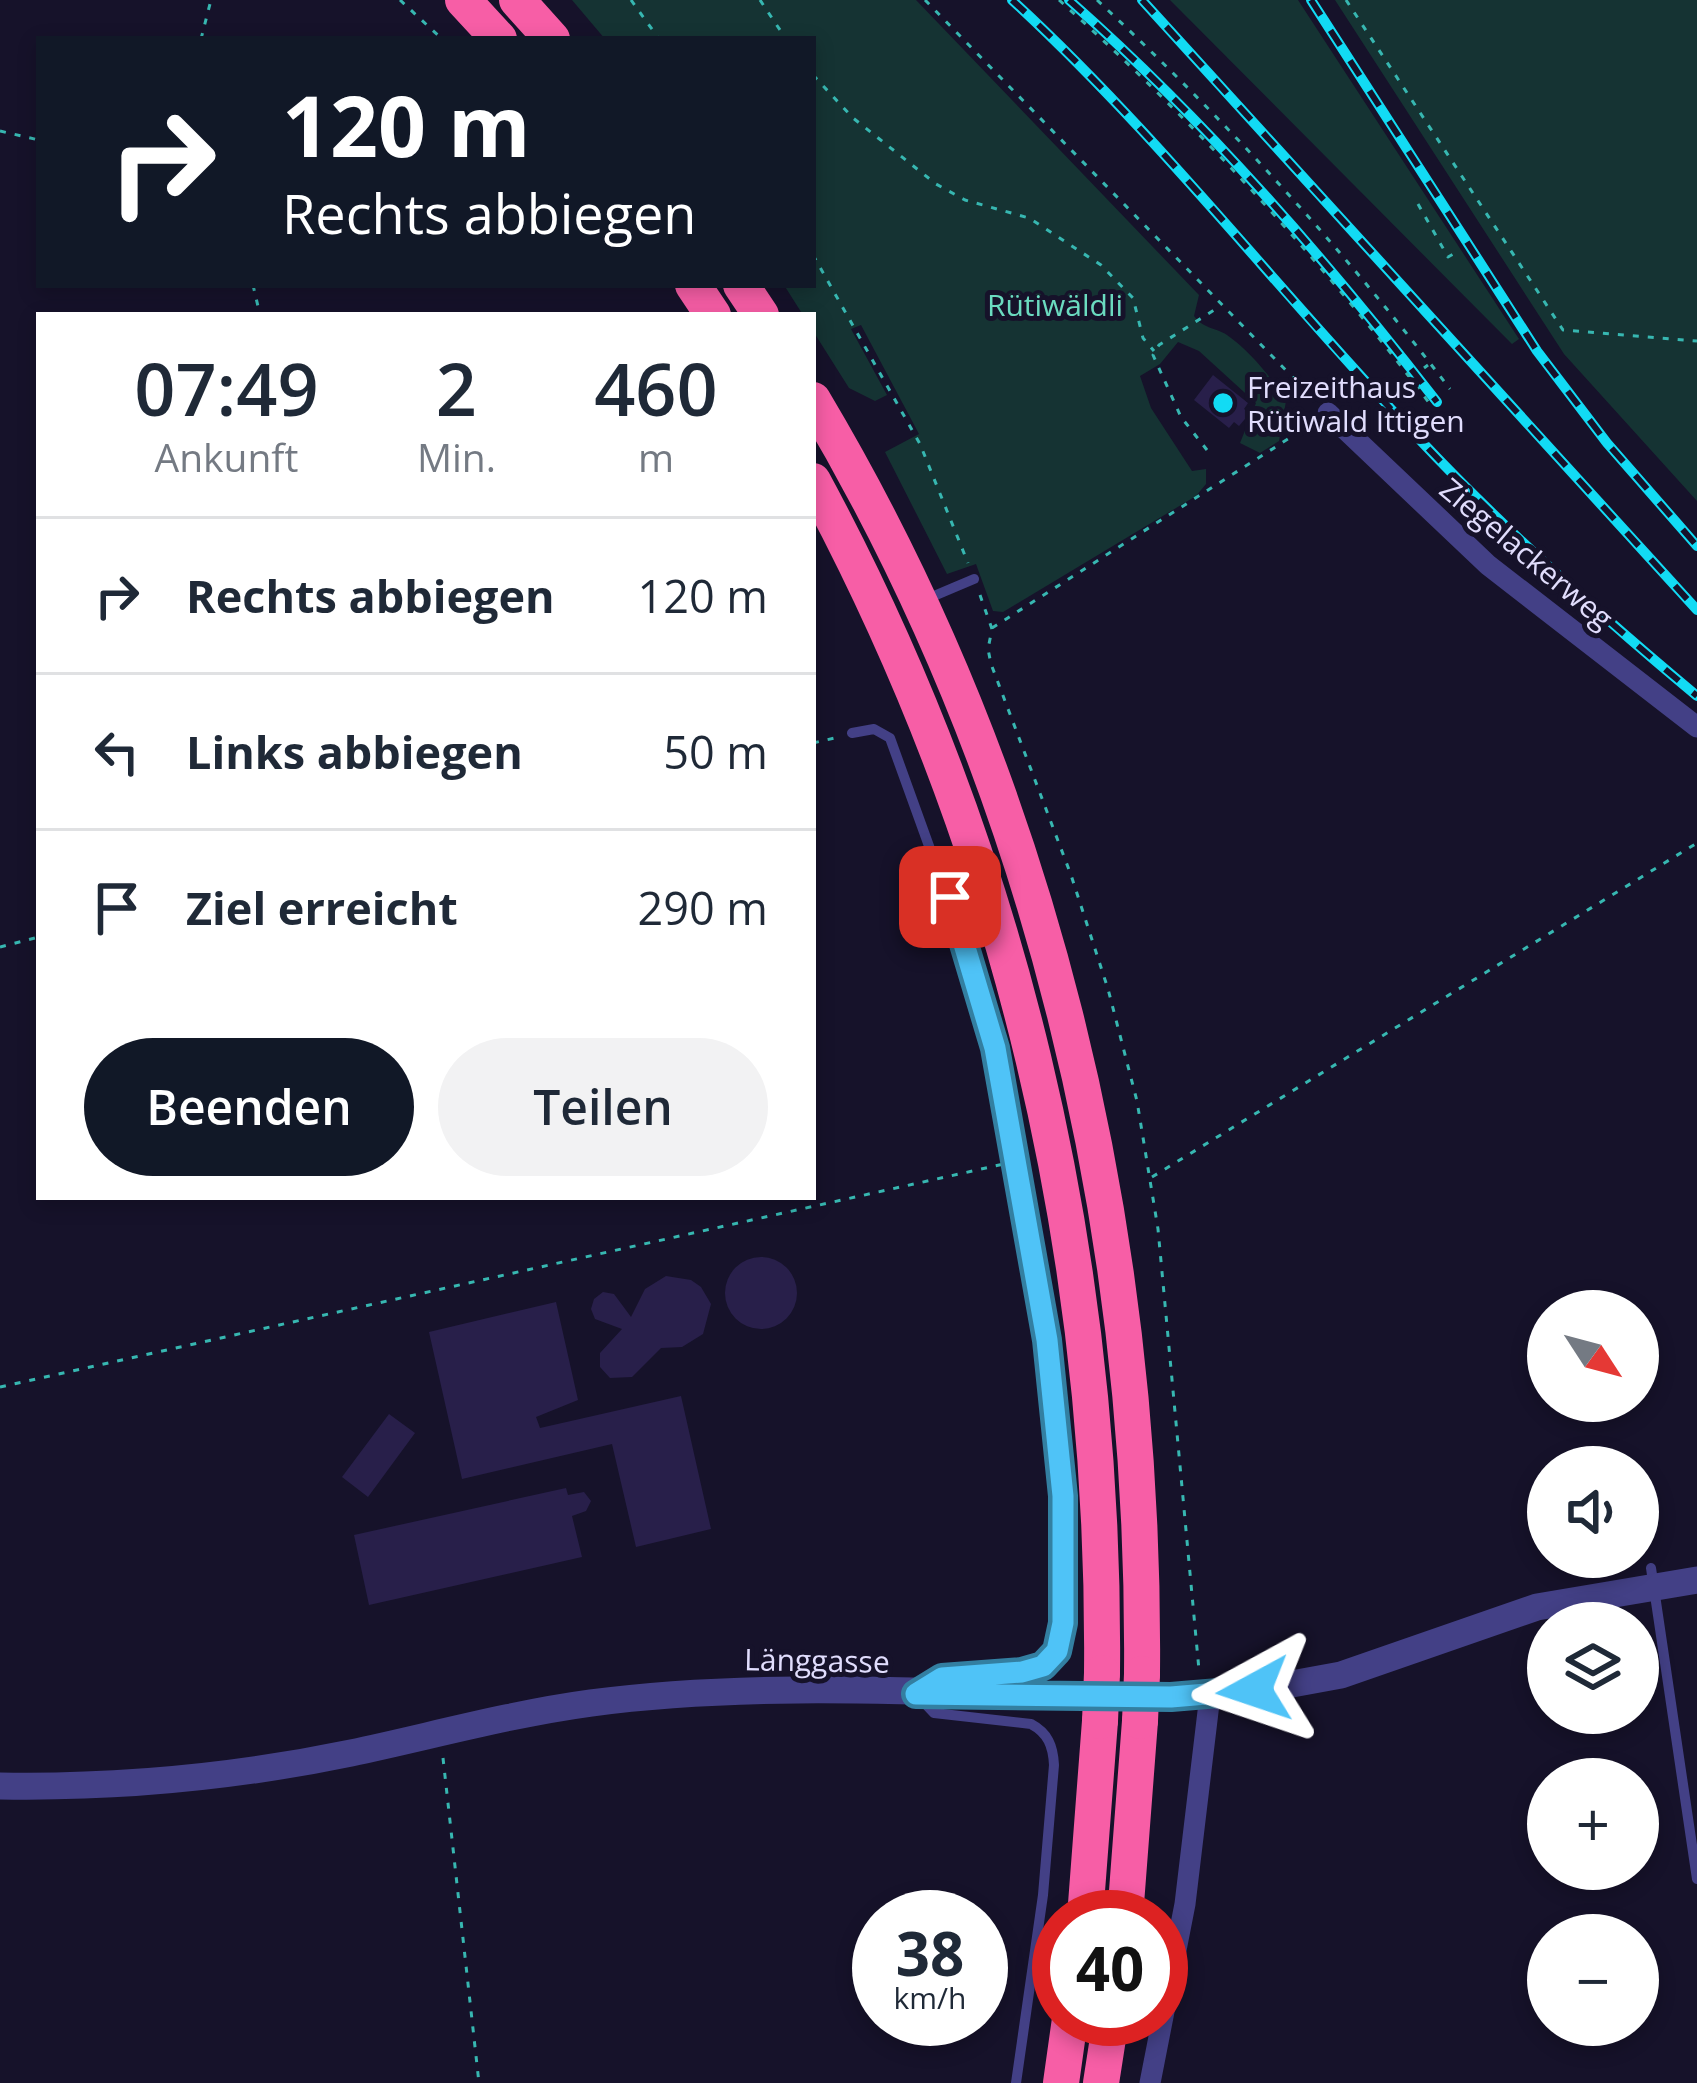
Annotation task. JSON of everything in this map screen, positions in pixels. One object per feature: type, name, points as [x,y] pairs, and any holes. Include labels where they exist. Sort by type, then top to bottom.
[{"type":"highway","points":[[463,0],[496,36]]},
{"type":"highway","points":[[517,0],[549,36]]},
{"type":"highway","points":[[816,405],[867,496],[969,717],[1022,862],[1084,1090],[1109,1216],[1131,1384],[1141,1532],[1142,1674],[1127,1890]]},
{"type":"highway","points":[[816,487],[884,621],[944,762],[996,914],[1035,1054],[1070,1222],[1089,1365],[1100,1512],[1102,1672],[1086,1890]]},
{"type":"highway","points":[[1060,2083],[1066,2046]]},
{"type":"highway","points":[[1101,2083],[1107,2046]]},
{"type":"street","name":"Ziegelackerweg","points":[[1328,413],[1487,565],[1697,727]]},
{"type":"street","name":"Länggasse","points":[[1659,1577],[1697,1580]]},
{"type":"street","name":"Länggasse","points":[[0,1786],[199,1778],[293,1764],[550,1710],[661,1696],[729,1691],[1210,1695],[1341,1675],[1537,1607],[1649,1578]]},
{"type":"street","points":[[1150,2083],[1185,1904],[1210,1695]]},
{"type":"lane","points":[[919,603],[974,579]]},
{"type":"lane","points":[[852,733],[881,730],[890,738],[977,979],[1017,1162],[1055,1401],[1064,1521],[1062,1635],[1054,1657],[1022,1672],[942,1678],[916,1694],[934,1713],[1030,1724],[1041,1730],[1052,1747],[1043,1895],[1016,2083]]},
{"type":"lane","points":[[1653,1578],[1697,1879]]},
{"type":"path","points":[[202,36],[212,0]]},
{"type":"path","points":[[400,0],[439,36]]},
{"type":"path","points":[[631,0],[657,36]]},
{"type":"path","points":[[760,0],[784,36]]},
{"type":"path","points":[[816,260],[920,444],[992,628],[1328,413],[925,0]]},
{"type":"path","points":[[1059,0],[1256,195],[1430,404]]},
{"type":"path","points":[[1097,0],[1275,178],[1450,389]]},
{"type":"path","points":[[1346,0],[1563,330],[1697,341]]},
{"type":"path","points":[[816,78],[853,118],[936,184],[965,200],[1029,218],[1101,265],[1133,298],[1143,338],[1154,351],[1181,417],[1207,450]]},
{"type":"path","points":[[0,131],[36,139]]},
{"type":"path","points":[[1418,204],[1448,257],[1457,252]]},
{"type":"path","points":[[1487,232],[1497,226]]},
{"type":"path","points":[[1154,351],[1220,306]]},
{"type":"path","points":[[1411,378],[1430,363]]},
{"type":"path","points":[[816,742],[852,733]]},
{"type":"path","points":[[1151,1178],[1697,844]]},
{"type":"path","points":[[0,947],[36,939]]},
{"type":"path","points":[[0,1387],[1017,1162]]},
{"type":"path","points":[[440,1732],[478,2083]]},
{"type":"green space","name":"Rütiwäldli","points":[[572,0],[916,0],[1199,295],[1194,316],[1236,342],[1267,374],[1286,401],[1279,441],[1260,453],[1240,443],[1256,403],[1199,351],[1178,342],[1160,364],[1140,376],[1151,408],[1192,471],[1206,469],[1206,484],[1196,496],[1003,612],[993,611],[976,564],[947,574],[885,452],[919,434],[861,325],[851,329],[887,395],[875,401],[849,388],[816,336],[816,312],[801,312],[786,288],[816,288],[816,36],[602,36]]},
{"type":"green space","points":[[1170,0],[1298,0],[1519,339],[1512,344]]},
{"type":"green space","points":[[1335,0],[1697,0],[1697,501],[1564,354]]},
{"type":"building","name":"Freizeithaus Rütiwald Ittigen","points":[[1213,375],[1248,403],[1244,409],[1250,413],[1239,426],[1234,422],[1229,428],[1194,400]]},
{"type":"building","points":[[761,1257],[787,1267],[797,1293],[787,1319],[761,1329],[735,1319],[725,1293],[735,1267]]},
{"type":"building","points":[[666,1276],[691,1280],[701,1287],[711,1304],[703,1334],[682,1347],[661,1348],[632,1377],[610,1378],[600,1367],[600,1353],[622,1329],[595,1319],[594,1299],[603,1292],[614,1294],[631,1317],[645,1289]]},
{"type":"building","points":[[556,1302],[578,1400],[536,1417],[540,1428],[681,1396],[711,1529],[636,1547],[612,1444],[462,1479],[429,1332]]},
{"type":"building","points":[[389,1414],[415,1433],[368,1497],[342,1477]]},
{"type":"building","points":[[566,1488],[568,1495],[584,1492],[591,1501],[586,1511],[572,1516],[582,1557],[369,1605],[354,1535]]},
{"type":"railway","points":[[1012,0],[1119,106],[1455,476],[1556,573],[1697,696]]},
{"type":"railway","points":[[1069,0],[1169,94],[1262,192],[1437,402]]},
{"type":"railway","points":[[1142,0],[1697,610]]},
{"type":"railway","points":[[1311,0],[1537,351],[1607,443],[1697,546]]},
{"type":"place","name":"Freizeithaus Rütiwald Ittigen","points":[[1223,403]]},
{"type":"route","points":[[950,897],[995,1048],[1047,1340],[1063,1496],[1063,1623],[1057,1651],[1043,1666],[942,1678],[916,1694],[1171,1697],[1254,1690]]}]
